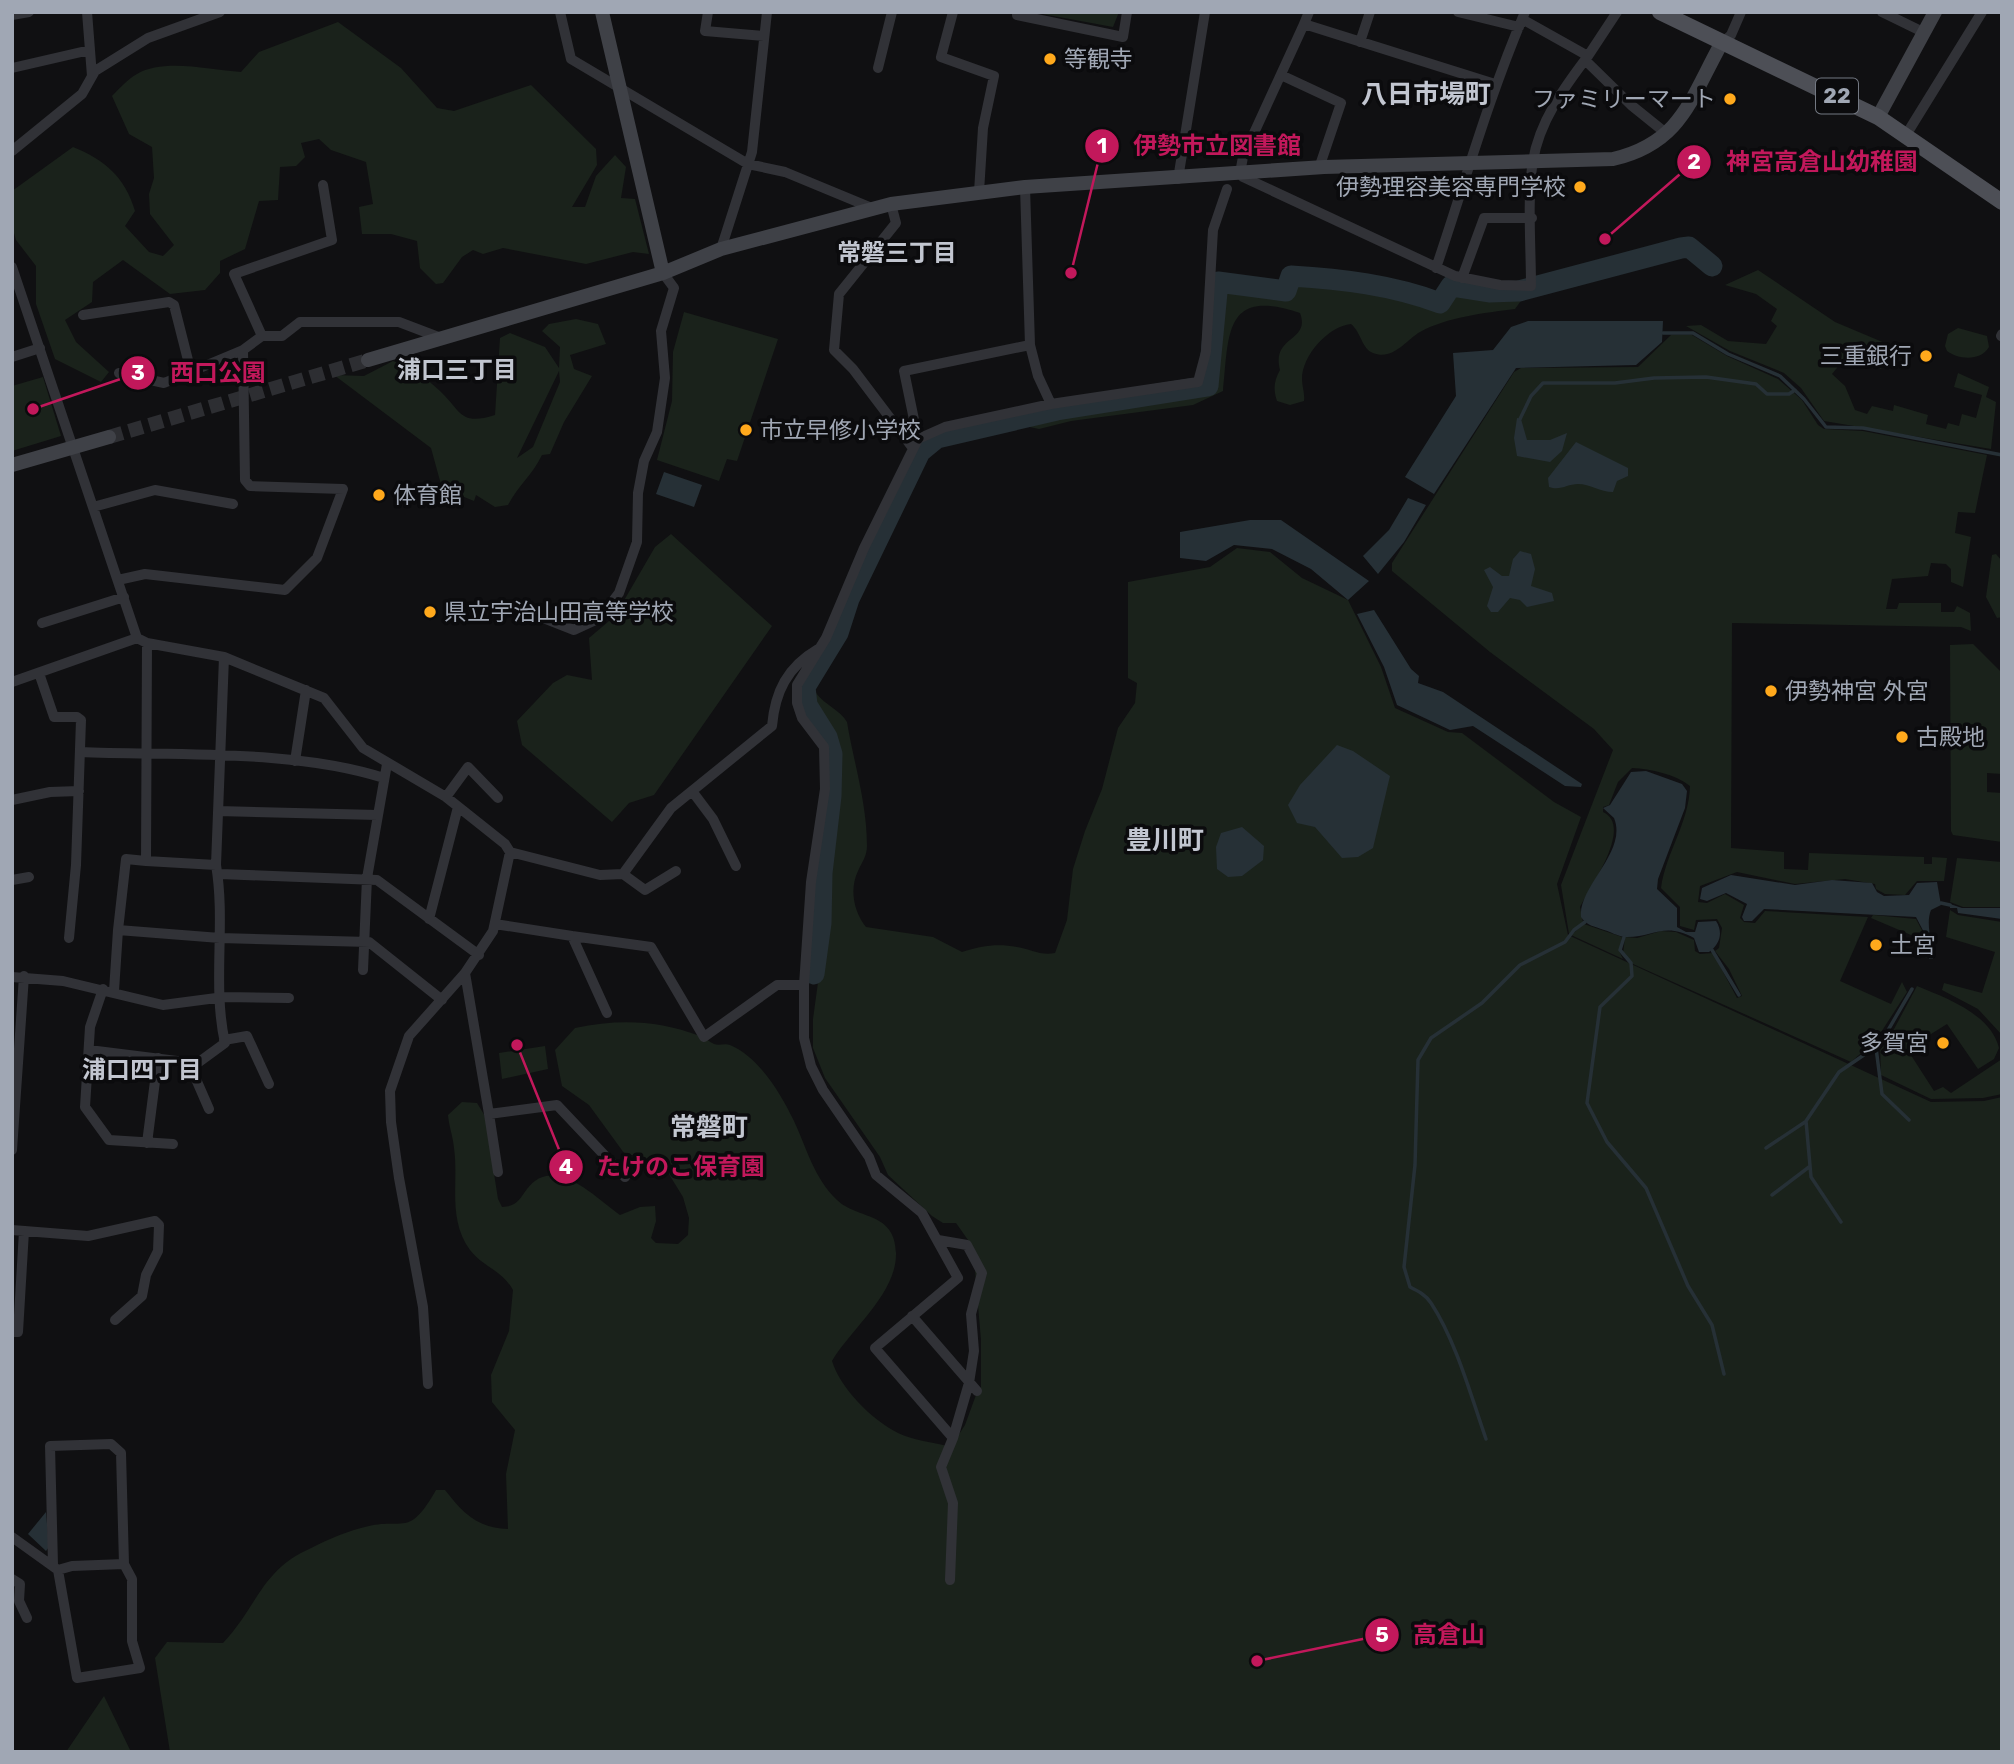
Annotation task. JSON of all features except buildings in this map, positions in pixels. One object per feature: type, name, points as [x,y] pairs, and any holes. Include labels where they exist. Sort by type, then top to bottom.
[{"type":"main road","name":"22","points":[[1660,12],[1721,44],[1878,117],[2002,202]]},
{"type":"street","points":[[12,16],[29,12]]},
{"type":"street","points":[[87,12],[92,76]]},
{"type":"street","points":[[12,150],[82,94],[92,76],[148,37],[220,12]]},
{"type":"street","points":[[560,12],[572,59],[619,89],[748,164],[786,172],[873,208]]},
{"type":"street","points":[[541,617],[574,630],[588,626],[600,618],[619,593],[637,542],[638,493],[644,461],[657,432],[664,387],[661,331],[674,288],[663,273],[602,12]]},
{"type":"street","points":[[708,12],[705,31],[765,36]]},
{"type":"street","points":[[721,249],[748,164],[767,12]]},
{"type":"street","points":[[878,68],[892,12]]},
{"type":"street","points":[[953,12],[941,57],[994,76],[982,128],[979,192]]},
{"type":"street","points":[[1003,12],[1123,37],[1127,12]]},
{"type":"street","points":[[1178,179],[1205,12]]},
{"type":"street","points":[[1240,173],[1242,157],[1309,12]]},
{"type":"street","points":[[1360,42],[1370,12]]},
{"type":"street","points":[[1458,12],[1522,19],[1587,58],[1631,105],[1667,134]]},
{"type":"street","points":[[1240,173],[1252,184],[1436,268],[1462,278],[1500,285],[1531,286],[1533,161],[1558,99],[1617,12]]},
{"type":"street","points":[[368,360],[663,273],[721,249],[891,204],[1025,187],[1178,179],[1319,167],[1613,159],[1642,152],[1667,134],[1686,109],[1721,44],[1731,34],[1741,12]]},
{"type":"street","points":[[1882,12],[1925,33]]},
{"type":"street","points":[[1878,117],[1935,12]]},
{"type":"street","points":[[1906,135],[1982,12]]},
{"type":"street","points":[[1436,268],[1473,161],[1495,84],[1522,19]]},
{"type":"street","points":[[1304,24],[1495,84]]},
{"type":"street","points":[[12,68],[90,50]]},
{"type":"street","points":[[1281,75],[1341,103],[1319,167]]},
{"type":"street","points":[[262,336],[234,274],[332,240],[323,185]]},
{"type":"street","points":[[1025,187],[1030,345],[1038,376],[1051,404]]},
{"type":"street","points":[[953,1438],[875,1348],[958,1278],[922,1213],[876,1175],[869,1157],[823,1090],[811,1066],[804,1038],[808,906],[825,789],[825,767],[824,747],[802,718],[796,694],[799,679],[821,647],[864,548],[915,443],[944,426],[1051,404],[1198,382],[1206,352],[1213,230],[1227,189]]},
{"type":"street","points":[[891,204],[896,223],[839,294],[834,351],[853,369],[915,443]]},
{"type":"street","points":[[1462,278],[1484,218],[1532,218]]},
{"type":"street","points":[[12,268],[15,287],[40,348],[118,580],[142,640],[146,861]]},
{"type":"street","points":[[83,315],[169,302],[174,305],[191,372]]},
{"type":"street","points":[[119,373],[144,376],[160,383],[243,350],[262,336],[282,336],[300,322],[399,322],[441,338]]},
{"type":"street","points":[[915,443],[904,371],[1030,345]]},
{"type":"street","points":[[12,357],[40,348]]},
{"type":"street","points":[[118,580],[145,574],[285,590],[317,558],[343,489],[250,486],[245,480],[247,413],[243,350]]},
{"type":"street","points":[[12,465],[108,437]]},
{"type":"street","points":[[93,507],[155,490],[233,504]]},
{"type":"street","points":[[41,623],[124,597]]},
{"type":"street","points":[[12,682],[142,640],[224,657],[324,698],[363,748],[446,797],[510,852],[606,876],[623,874],[645,890],[676,871]]},
{"type":"street","points":[[623,874],[671,808],[772,726],[775,700],[782,681],[806,656],[821,647]]},
{"type":"street","points":[[89,1050],[193,1063],[222,1047],[224,1040],[220,1033],[218,998],[218,811],[224,657]]},
{"type":"street","points":[[39,673],[54,717],[77,717],[81,720],[76,865],[69,938]]},
{"type":"street","points":[[295,761],[306,690]]},
{"type":"street","points":[[80,752],[295,761],[354,768],[384,778]]},
{"type":"street","points":[[363,970],[368,878],[387,764]]},
{"type":"street","points":[[446,797],[468,767],[498,798]]},
{"type":"street","points":[[12,800],[50,792],[79,791]]},
{"type":"street","points":[[692,791],[713,819],[736,866]]},
{"type":"street","points":[[429,919],[458,807]]},
{"type":"street","points":[[218,811],[378,815]]},
{"type":"street","points":[[428,1384],[423,1307],[399,1178],[391,1122],[390,1091],[410,1036],[479,956],[495,924],[510,852]]},
{"type":"street","points":[[114,991],[125,859],[218,870],[377,880],[479,956]]},
{"type":"street","points":[[12,880],[29,877]]},
{"type":"street","points":[[495,924],[651,947],[704,1037],[777,985],[804,985]]},
{"type":"street","points":[[118,930],[220,938],[369,942],[442,1000]]},
{"type":"street","points":[[572,936],[607,1013]]},
{"type":"street","points":[[465,973],[498,1172]]},
{"type":"street","points":[[12,977],[24,976],[114,991],[163,1005],[218,998],[289,998]]},
{"type":"street","points":[[12,1150],[16,1043],[24,976]]},
{"type":"street","points":[[103,989],[90,1027],[85,1107],[109,1140],[173,1144]]},
{"type":"street","points":[[224,1040],[247,1036],[268,1084]]},
{"type":"street","points":[[146,1143],[158,1058]]},
{"type":"street","points":[[193,1063],[192,1070],[209,1110]]},
{"type":"street","points":[[489,1114],[557,1105],[625,1177]]},
{"type":"street","points":[[12,1230],[100,1235],[155,1221],[159,1225],[158,1251],[146,1275],[142,1296],[115,1320]]},
{"type":"street","points":[[12,1332],[18,1332],[24,1231]]},
{"type":"street","points":[[938,1240],[967,1245],[982,1273],[971,1314],[974,1351],[969,1383],[953,1438],[941,1467],[953,1503],[950,1580]]},
{"type":"street","points":[[912,1316],[977,1391]]},
{"type":"street","points":[[111,1444],[121,1453],[124,1564],[132,1579],[132,1641],[139,1668],[77,1678],[55,1568],[50,1446],[111,1444]]},
{"type":"street","points":[[12,1537],[55,1568],[124,1564]]},
{"type":"street","points":[[12,1579],[20,1584],[19,1601],[27,1618]]},
{"type":"shaded area","points":[[1032,12],[1119,12],[1113,27]]},
{"type":"shaded area","points":[[338,22],[401,68],[437,108],[454,111],[531,85],[596,149],[597,165],[572,207],[585,207],[596,176],[615,155],[626,167],[621,198],[635,199],[649,254],[633,252],[586,264],[503,248],[483,254],[473,250],[462,257],[443,283],[436,284],[420,268],[417,241],[391,234],[362,234],[359,207],[373,204],[366,162],[331,150],[319,139],[301,143],[305,157],[296,166],[280,167],[278,200],[259,201],[245,249],[220,261],[220,273],[205,290],[170,294],[123,260],[93,282],[92,302],[65,320],[76,342],[109,372],[101,382],[55,359],[36,304],[36,266],[16,240],[12,226],[12,191],[73,147],[104,164],[119,179],[126,188],[135,211],[125,226],[149,252],[163,256],[174,245],[150,214],[149,194],[154,178],[152,147],[129,134],[112,96],[127,81],[148,69],[188,66],[241,72],[259,52]]},
{"type":"shaded area","points":[[1758,270],[1835,322],[1892,346],[1881,369],[1841,363],[1832,374],[1845,386],[1855,410],[1867,414],[1872,406],[1893,411],[1894,405],[1928,415],[1926,424],[1946,429],[1948,423],[1959,426],[1962,414],[1976,418],[1982,395],[1954,387],[1958,373],[1989,387],[1986,397],[1996,402],[1991,449],[1824,421],[1801,388],[1784,373],[1730,351],[1686,326],[1701,325],[1728,341],[1766,344],[1777,326],[1771,321],[1777,309],[1756,294],[1725,285]]},
{"type":"shaded area","points":[[1293,278],[1385,290],[1441,306],[1454,290],[1523,298],[1515,309],[1466,316],[1431,327],[1387,354],[1380,355],[1369,351],[1351,324],[1334,330],[1318,343],[1303,370],[1304,401],[1290,405],[1277,401],[1275,385],[1280,370],[1281,350],[1300,329],[1300,313],[1257,306],[1244,311],[1235,321],[1227,351],[1223,391],[1193,405],[1071,421],[1039,429],[1025,426],[1058,412],[1083,406],[1209,388],[1219,285],[1287,294]]},
{"type":"shaded area","points":[[684,312],[778,339],[737,461],[727,459],[719,481],[657,460],[672,401],[673,352]]},
{"type":"shaded area","points":[[576,319],[598,324],[606,344],[570,355],[574,369],[592,376],[564,422],[550,454],[542,455],[508,505],[495,507],[476,495],[474,501],[442,488],[431,448],[334,375],[364,376],[393,361],[424,377],[463,415],[468,418],[483,418],[495,415],[500,338],[510,333],[545,347],[559,368],[560,347],[542,331],[549,324]],"holes":[[[559,371],[560,382],[533,447],[517,458]]]},
{"type":"shaded area","points":[[1528,321],[1663,321],[1662,342],[1636,365],[1516,368],[1434,494],[1405,477],[1456,396],[1453,353],[1493,350],[1511,327]]},
{"type":"shaded area","points":[[1958,328],[1987,336],[1989,347],[1981,355],[1969,358],[1947,351],[1945,346],[1948,334]]},
{"type":"shaded area","points":[[1671,335],[1692,335],[1727,356],[1778,379],[1802,400],[1818,425],[1824,429],[1863,431],[1987,455],[1975,513],[1958,512],[1955,533],[1971,537],[1963,587],[1951,582],[1951,569],[1946,564],[1931,563],[1928,576],[1892,579],[1886,609],[1897,609],[1899,603],[1941,603],[1941,612],[1954,612],[1957,606],[1970,613],[1971,631],[1961,627],[1732,623],[1731,848],[1784,852],[1784,869],[1808,870],[1809,853],[1924,857],[1924,864],[1932,864],[1932,857],[1947,858],[1944,881],[1917,881],[1905,895],[1885,894],[1876,889],[1875,884],[1845,879],[1795,884],[1737,872],[1700,886],[1698,902],[1707,903],[1725,894],[1744,905],[1740,918],[1744,922],[1755,923],[1765,911],[1868,917],[1840,981],[1891,1004],[1902,982],[1907,992],[1876,1040],[1851,1062],[1633,964],[1623,954],[1625,937],[1637,938],[1661,931],[1676,932],[1694,940],[1695,951],[1700,954],[1713,953],[1737,998],[1742,996],[1729,969],[1715,951],[1719,948],[1722,928],[1717,919],[1696,920],[1694,930],[1680,926],[1680,907],[1661,888],[1667,862],[1689,800],[1690,786],[1677,778],[1632,768],[1618,782],[1609,805],[1603,807],[1603,812],[1611,819],[1614,830],[1612,843],[1600,872],[1580,907],[1583,922],[1569,934],[1561,885],[1613,750],[1594,729],[1490,652],[1392,571],[1392,563],[1514,372],[1521,368],[1638,367]]},
{"type":"shaded area","points":[[43,377],[61,436],[12,451],[12,386]]},
{"type":"shaded area","points":[[1517,418],[1521,419],[1527,440],[1550,440],[1567,433],[1562,451],[1550,462],[1517,456],[1514,438]]},
{"type":"shaded area","points":[[1576,442],[1628,468],[1628,476],[1617,481],[1613,492],[1582,484],[1549,487],[1548,478]]},
{"type":"shaded area","points":[[664,472],[702,485],[694,507],[656,494]]},
{"type":"shaded area","points":[[1408,498],[1426,505],[1404,542],[1378,574],[1363,556],[1389,530]]},
{"type":"shaded area","points":[[1250,520],[1281,520],[1369,581],[1348,600],[1311,569],[1272,549],[1234,545],[1206,561],[1180,558],[1180,532]]},
{"type":"shaded area","points":[[671,534],[772,626],[654,795],[629,803],[612,822],[522,745],[517,721],[553,683],[567,675],[592,680],[589,638],[615,616],[655,547]]},
{"type":"shaded area","points":[[1237,548],[1270,552],[1302,578],[1348,600],[1381,667],[1395,708],[1448,732],[1462,733],[1554,802],[1581,817],[1557,884],[1568,935],[1931,1102],[1984,1101],[2002,1097],[2002,1752],[170,1752],[155,1658],[167,1642],[223,1643],[268,1580],[290,1559],[354,1530],[411,1521],[418,1516],[436,1490],[445,1490],[458,1506],[479,1522],[508,1529],[506,1474],[515,1430],[492,1402],[491,1375],[509,1331],[513,1290],[509,1283],[475,1256],[458,1225],[455,1161],[448,1115],[462,1102],[477,1103],[485,1116],[498,1199],[502,1207],[517,1202],[538,1179],[550,1175],[575,1182],[620,1215],[640,1207],[655,1206],[656,1221],[651,1238],[656,1243],[678,1244],[688,1235],[689,1218],[683,1197],[667,1171],[655,1161],[624,1153],[589,1105],[562,1086],[555,1050],[575,1028],[623,1022],[669,1027],[702,1037],[714,1044],[730,1045],[760,1067],[783,1099],[817,1173],[829,1191],[846,1206],[882,1223],[894,1239],[896,1253],[889,1282],[872,1310],[832,1361],[836,1371],[858,1402],[898,1433],[947,1446],[956,1439],[965,1425],[976,1395],[981,1391],[981,1340],[973,1247],[956,1223],[943,1223],[932,1216],[888,1175],[880,1157],[825,1078],[813,1048],[813,1019],[823,946],[827,864],[836,785],[833,739],[812,702],[812,694],[816,693],[847,722],[863,799],[867,846],[855,878],[853,893],[858,915],[866,927],[933,937],[962,952],[1003,945],[1040,953],[1055,953],[1067,920],[1073,869],[1085,831],[1102,789],[1118,728],[1135,703],[1137,683],[1128,678],[1128,582],[1210,567]]},
{"type":"shaded area","points":[[1520,551],[1531,554],[1535,569],[1531,586],[1552,593],[1554,601],[1527,607],[1520,600],[1510,598],[1498,612],[1491,612],[1487,606],[1493,587],[1484,570],[1490,567],[1502,576],[1509,576],[1513,559]]},
{"type":"shaded area","points":[[1996,554],[2002,561],[2002,617],[1997,618],[1986,597],[1992,555]]},
{"type":"shaded area","points":[[1374,610],[1411,669],[1419,676],[1418,683],[1443,692],[1582,784],[1581,787],[1565,786],[1473,726],[1450,730],[1397,705],[1384,667],[1357,614]]},
{"type":"shaded area","points":[[1973,644],[2002,673],[2002,774],[1987,773],[1987,792],[2002,793],[2002,842],[1953,835],[1951,831],[1950,645]]},
{"type":"shaded area","points":[[1337,745],[1353,751],[1390,776],[1373,848],[1358,857],[1342,858],[1315,827],[1297,823],[1288,805],[1300,785]]},
{"type":"shaded area","points":[[1646,771],[1682,784],[1687,791],[1685,808],[1658,879],[1657,889],[1677,908],[1677,927],[1686,932],[1695,932],[1698,922],[1716,921],[1720,930],[1719,938],[1709,952],[1699,952],[1694,938],[1684,933],[1666,930],[1625,937],[1591,925],[1581,917],[1587,893],[1614,843],[1614,818],[1603,808],[1610,805],[1631,772]]},
{"type":"shaded area","points":[[1242,827],[1264,846],[1263,860],[1242,876],[1228,877],[1217,869],[1216,847],[1221,833]]},
{"type":"shaded area","points":[[1957,858],[2002,862],[2002,907],[1963,907],[1950,902]]},
{"type":"shaded area","points":[[1731,875],[1795,885],[1832,880],[1872,883],[1877,892],[1884,896],[1909,895],[1917,883],[1937,882],[1941,905],[1931,910],[1929,916],[1933,959],[1929,959],[1928,940],[1916,917],[1764,909],[1752,921],[1744,921],[1742,917],[1747,904],[1726,893],[1707,901],[1700,899],[1702,888]]},
{"type":"shaded area","points":[[1950,904],[1962,908],[2002,908],[2002,919],[1958,913],[1957,908],[1950,908]]},
{"type":"shaded area","points":[[1950,910],[1958,915],[2002,922],[2002,1035],[1978,1009],[1942,990],[1944,983],[1982,993],[1995,952],[1946,937]]},
{"type":"shaded area","points":[[1873,915],[1916,919],[1927,940],[1927,958],[1912,953],[1918,938],[1871,918]]},
{"type":"shaded area","points":[[1584,924],[1622,937],[1619,951],[1623,959],[1571,935]]},
{"type":"shaded area","points":[[1917,986],[1954,1002],[1977,1017],[1987,1026],[1999,1048],[1994,1059],[1978,1069],[1947,1024],[1907,1049],[1934,1091],[1943,1087],[1951,1093],[2002,1059],[2002,1094],[1983,1098],[1931,1099],[1881,1075],[1880,1046],[1887,1039],[1898,1044],[1902,1037],[1893,1031]]},
{"type":"shaded area","points":[[545,1046],[548,1069],[502,1079],[499,1053]]},
{"type":"shaded area","points":[[46,1512],[49,1547],[46,1551],[28,1534]]},
{"type":"shaded area","points":[[104,1696],[131,1752],[66,1752]]},
{"type":"waterway","points":[[814,974],[821,923],[822,873],[831,796],[832,754],[827,737],[807,705],[805,687],[838,633],[849,599],[920,452],[937,438],[1057,410],[1208,386],[1218,282],[1286,291],[1291,276],[1329,279],[1385,287],[1440,303],[1451,286],[1489,292],[1519,291],[1681,248],[1689,247],[1712,266]]},
{"type":"waterway","points":[[1663,333],[1693,333],[1728,354],[1780,376],[1804,399],[1826,427],[1863,428],[2002,455]]},
{"type":"waterway","points":[[1520,419],[1531,396],[1543,383],[1615,383],[1654,378],[1706,377],[1756,384],[1767,394],[1789,394],[1795,390]]},
{"type":"waterway","points":[[1941,903],[1950,905]]},
{"type":"waterway","points":[[1486,1439],[1448,1334],[1429,1300],[1410,1287],[1404,1267],[1415,1165],[1418,1060],[1431,1038],[1482,1003],[1520,965],[1565,942],[1574,930],[1585,922]]},
{"type":"waterway","points":[[1624,937],[1620,950],[1631,963],[1632,976],[1600,1007],[1587,1103],[1607,1142],[1646,1188],[1688,1286],[1712,1325],[1724,1374]]},
{"type":"waterway","points":[[1712,950],[1739,995]]},
{"type":"waterway","points":[[1841,1222],[1811,1177],[1806,1121],[1839,1072],[1880,1044],[1912,989]]},
{"type":"waterway","points":[[1876,1048],[1882,1094],[1909,1120]]},
{"type":"waterway","points":[[1766,1148],[1805,1122]]},
{"type":"waterway","points":[[1772,1195],[1809,1167]]},
{"type":"tunnel","points":[[109,437],[368,360]]},
{"type":"place","name":"等観寺","points":[[1050,59]]},
{"type":"place","name":"ファミリーマート","points":[[1730,99]]},
{"type":"place","name":"伊勢理容美容専門学校","points":[[1580,187]]},
{"type":"place","name":"神宮高倉山幼稚園","points":[[1605,239]]},
{"type":"place","name":"伊勢市立図書館","points":[[1071,273]]},
{"type":"place","name":"三重銀行","points":[[1926,356]]},
{"type":"place","name":"西口公園","points":[[33,409]]},
{"type":"place","name":"市立早修小学校","points":[[746,430]]},
{"type":"place","name":"体育館","points":[[379,495]]},
{"type":"place","name":"県立宇治山田高等学校","points":[[430,612]]},
{"type":"place","name":"伊勢神宮 外宮","points":[[1771,691]]},
{"type":"place","name":"古殿地","points":[[1902,737]]},
{"type":"place","name":"土宮","points":[[1876,945]]},
{"type":"place","name":"多賀宮","points":[[1943,1043]]},
{"type":"place","name":"たけのこ保育園","points":[[517,1045]]},
{"type":"place","name":"高倉山","points":[[1257,1661]]},
{"type":"district","name":"八日市場町","points":[[1426,94]]},
{"type":"district","name":"常磐三丁目","points":[[897,253]]},
{"type":"district","name":"浦口三丁目","points":[[457,370]]},
{"type":"district","name":"豊川町","points":[[1165,840]]},
{"type":"district","name":"浦口四丁目","points":[[142,1070]]},
{"type":"district","name":"常磐町","points":[[709,1127]]}]
